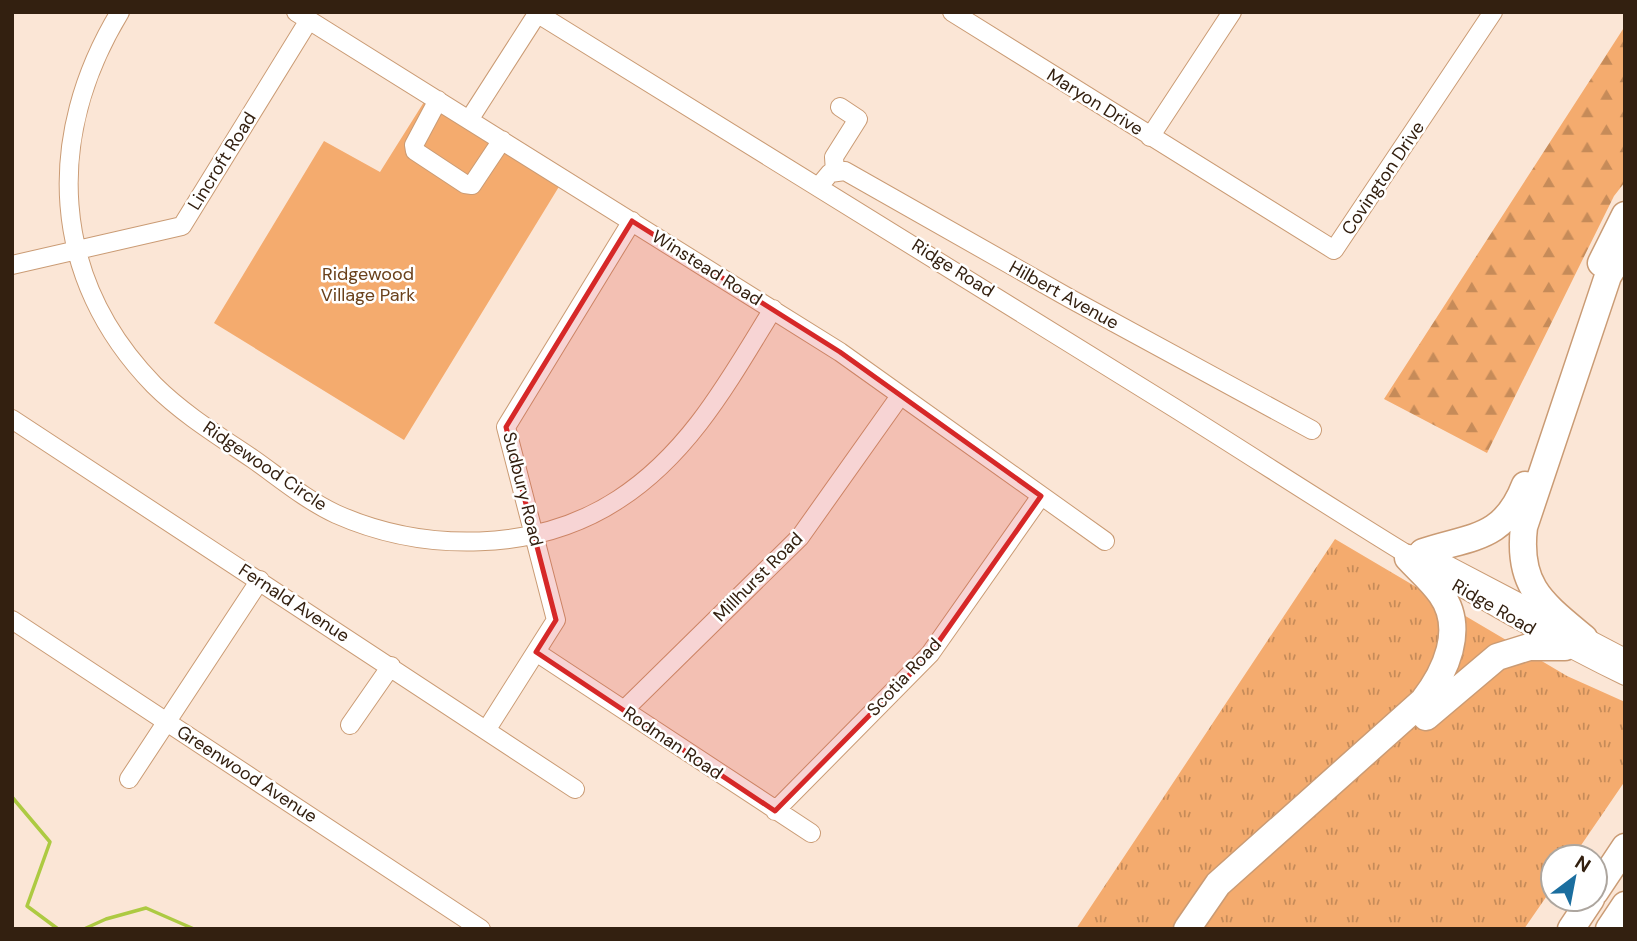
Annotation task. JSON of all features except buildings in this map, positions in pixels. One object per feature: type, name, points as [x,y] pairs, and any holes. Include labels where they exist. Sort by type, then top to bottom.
[{"type":"highway","points":[[1187,929],[1218,884],[1423,701],[1440,680],[1448,660],[1452,637],[1450,617],[1443,596],[1415,555],[1483,536],[1502,524],[1517,505],[1591,290],[1625,215]]},
{"type":"highway","points":[[1574,643],[1541,603],[1527,579],[1521,552],[1524,527],[1608,276],[1625,248]]},
{"type":"highway","points":[[1208,929],[1211,919],[1240,881],[1497,657],[1529,648],[1574,643]]},
{"type":"highway","points":[[1609,871],[1625,847]]},
{"type":"highway","points":[[1609,929],[1625,905]]},
{"type":"highway","points":[[1571,929],[1582,913]]},
{"type":"street","name":"Ridgewood Circle","points":[[120,12],[95,60],[81,97],[69,144],[68,193],[76,250],[91,292],[124,349],[156,387],[204,426],[320,506],[360,524],[430,540],[497,540],[533,533],[601,510],[636,487],[670,458],[710,410],[773,309]]},
{"type":"street","name":"Maryon Drive","points":[[952,12],[972,17],[1150,137],[1238,192]]},
{"type":"street","points":[[1150,137],[1232,12]]},
{"type":"street","name":"Covington Drive","points":[[1238,192],[1334,250],[1493,12]]},
{"type":"street","points":[[469,120],[536,13]]},
{"type":"street","name":"Ridge Road","points":[[536,13],[820,185],[1367,530],[1574,643],[1625,676]]},
{"type":"street","name":"Lincroft Road","points":[[12,265],[181,226],[303,16]]},
{"type":"street","name":"Winstead Road","points":[[303,16],[773,309],[1105,541]]},
{"type":"street","points":[[438,100],[414,145],[415,151],[465,184],[472,184],[502,140]]},
{"type":"street","points":[[820,185],[835,172],[834,157],[858,119],[840,107]]},
{"type":"street","name":"Hilbert Avenue","points":[[835,172],[845,171],[1069,299],[1312,430]]},
{"type":"street","name":"Sudbury Road","points":[[487,729],[556,620],[506,427],[632,221]]},
{"type":"street","name":"Millhurst Road","points":[[624,710],[800,537],[900,396]]},
{"type":"street","name":"Fernald Avenue","points":[[12,419],[575,789]]},
{"type":"street","name":"Scotia Road","points":[[775,811],[929,654],[1041,496]]},
{"type":"street","points":[[129,779],[260,580]]},
{"type":"street","name":"Greenwood Avenue","points":[[12,620],[481,929]]},
{"type":"street","name":"Ridge Road","points":[[1574,643],[1625,658]]},
{"type":"street","name":"Rodman Road","points":[[536,652],[811,833]]},
{"type":"street","points":[[350,725],[391,666]]},
{"type":"highlighted area","points":[[632,221],[840,352],[1041,496],[930,654],[775,811],[536,652],[556,620],[506,427]]},
{"type":"green space","points":[[1625,26],[1625,182],[1614,196],[1487,453],[1384,399]]},
{"type":"green space","name":"Ridgewood Village Park","points":[[424,102],[560,185],[404,440],[214,323],[324,141],[380,172]]},
{"type":"green space","points":[[1335,539],[1567,676],[1625,702],[1625,781],[1583,843],[1539,843],[1539,907],[1524,929],[1076,929]]},
{"type":"waterway","points":[[12,797],[50,842],[27,906],[58,929]]},
{"type":"waterway","points":[[84,929],[106,919],[146,908],[194,929]]}]
